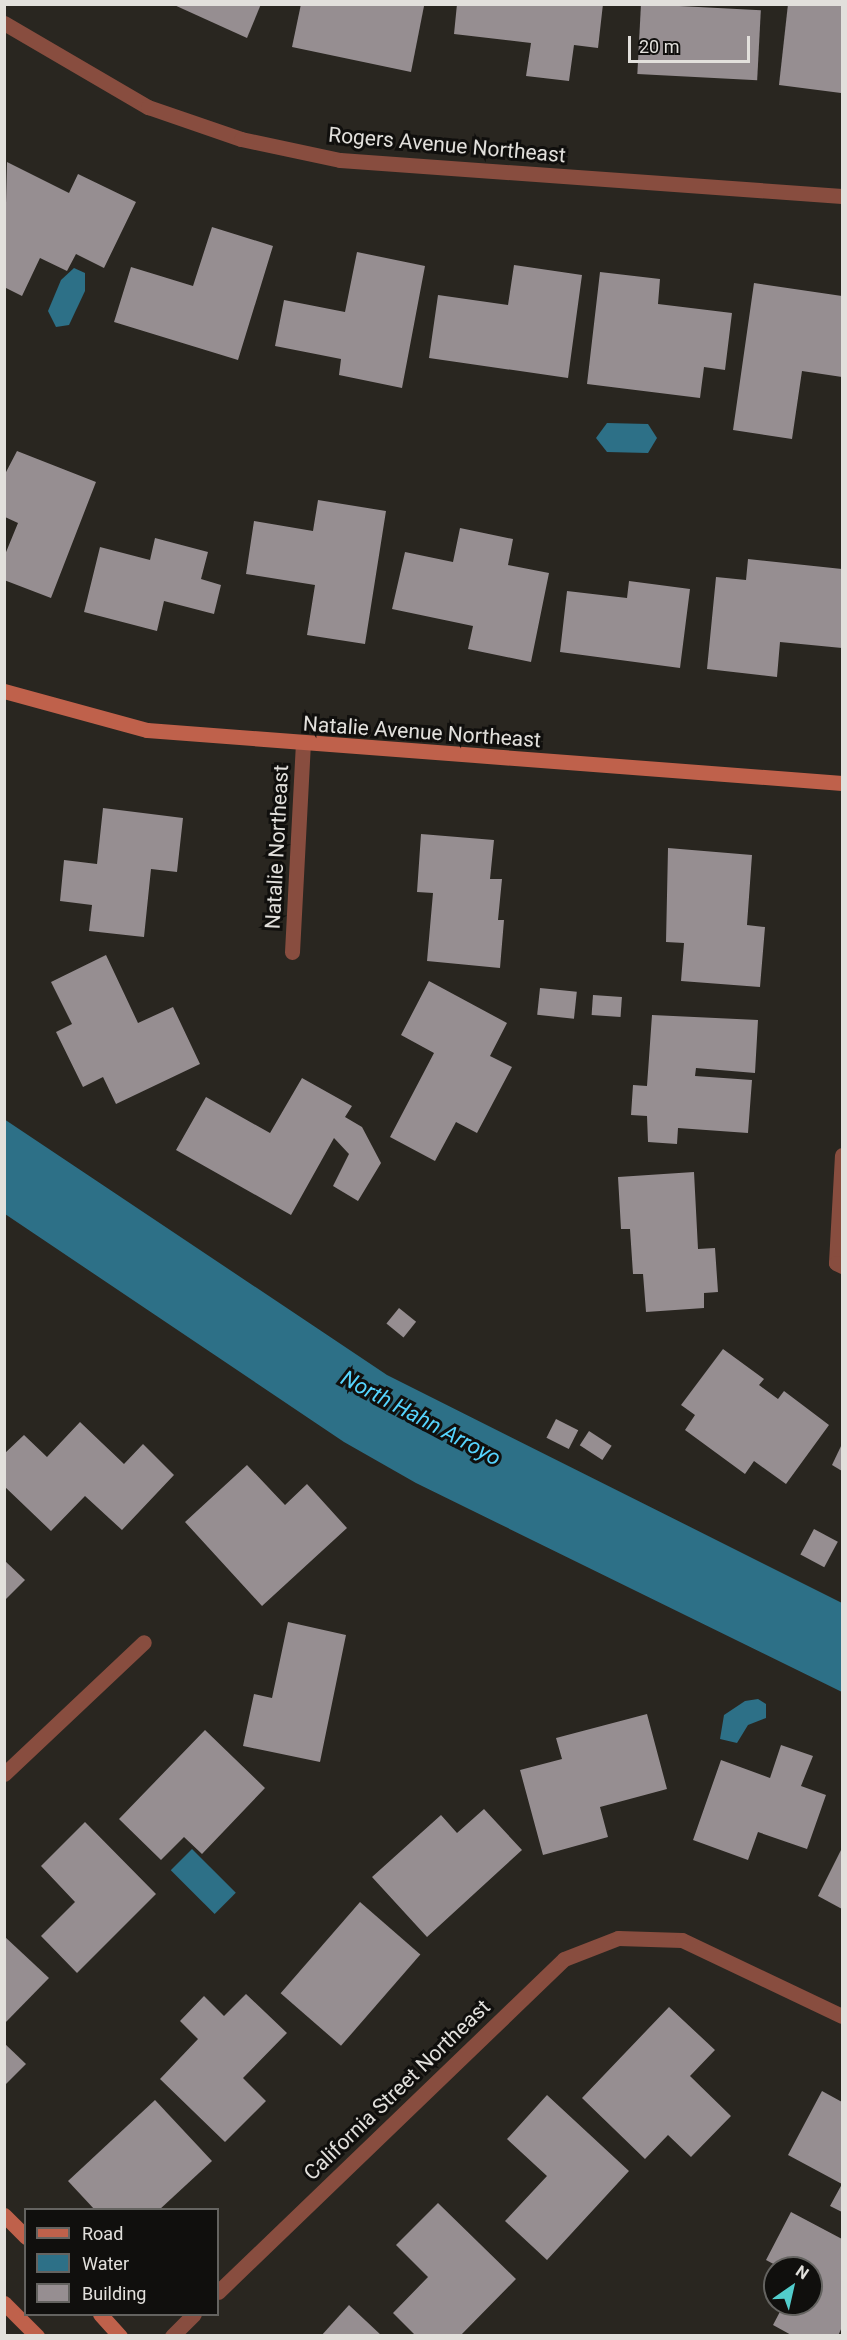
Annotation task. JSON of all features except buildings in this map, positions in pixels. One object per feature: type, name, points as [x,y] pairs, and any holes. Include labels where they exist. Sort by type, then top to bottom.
[{"type":"street","name":"Rogers Avenue Northeast","points":[[4,23],[148,107],[241,139],[318,156],[843,196]]},
{"type":"street","name":"Natalie Avenue Northeast","points":[[4,691],[147,730],[303,744],[843,783]]},
{"type":"street","name":"Natalie Northeast","points":[[292,952],[303,744]]},
{"type":"street","points":[[843,1155],[836,1263],[843,1266]]},
{"type":"street","points":[[4,1774],[144,1642]]},
{"type":"street","name":"California Street Northeast","points":[[219,2291],[564,1959],[618,1938],[682,1940],[843,2016]]},
{"type":"street","points":[[4,2215],[24,2235]]},
{"type":"street","points":[[4,2302],[37,2336]]},
{"type":"street","points":[[102,2316],[120,2336]]},
{"type":"street","points":[[172,2336],[192,2316]]},
{"type":"water","points":[[74,268],[85,273],[85,291],[69,325],[56,327],[48,311],[61,280]]},
{"type":"water","points":[[607,423],[648,424],[657,438],[648,453],[607,452],[596,438]]},
{"type":"water","name":"North Hahn Arroyo","points":[[4,1119],[387,1375],[842,1603],[842,1692],[416,1483],[344,1442],[5,1214]]},
{"type":"water","points":[[758,1699],[766,1704],[766,1718],[748,1725],[737,1743],[720,1739],[724,1715],[745,1701]]},
{"type":"water","points":[[192,1849],[236,1893],[215,1914],[171,1870]]}]
